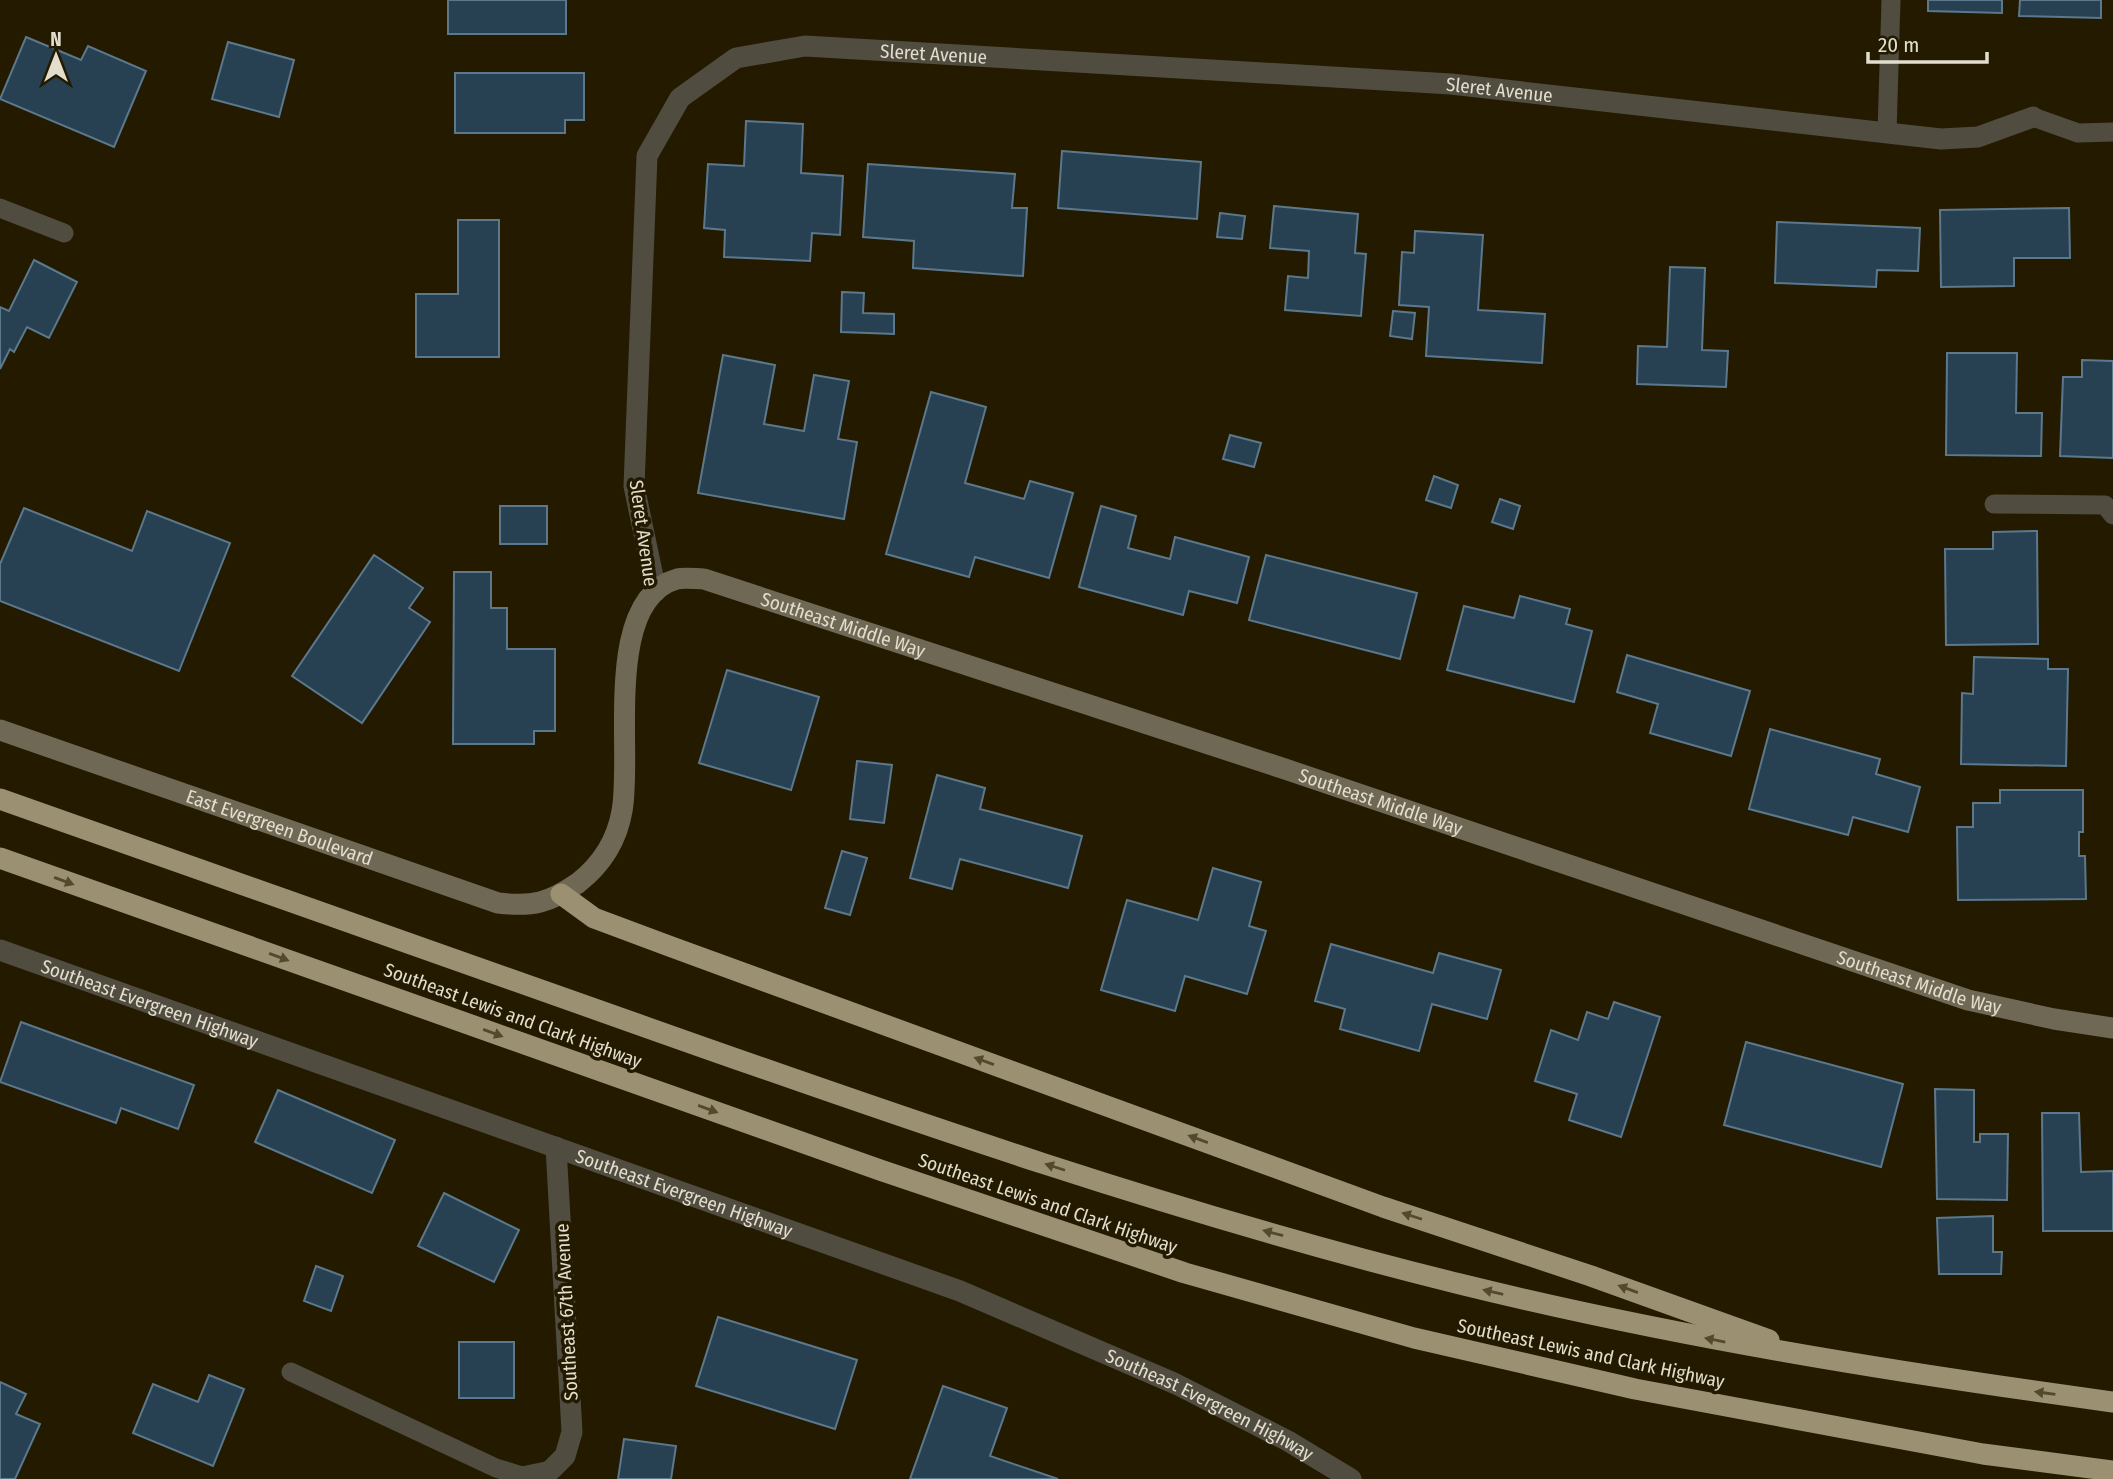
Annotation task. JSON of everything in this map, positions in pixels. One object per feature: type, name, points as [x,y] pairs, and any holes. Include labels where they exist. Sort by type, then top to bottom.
[{"type":"highway","name":"Southeast Lewis and Clark Highway","points":[[0,799],[892,1115],[1190,1210],[1458,1284],[1653,1328],[1830,1362],[2113,1402]]},
{"type":"highway","name":"Southeast Lewis and Clark Highway","points":[[0,858],[867,1165],[1185,1273],[1415,1338],[1635,1389],[1983,1454],[2113,1471]]},
{"type":"highway","points":[[561,894],[594,918],[682,951],[1382,1206],[1591,1276],[1830,1362]]},
{"type":"street","name":"Sleret Avenue","points":[[561,894],[597,866],[616,834],[625,793],[628,647],[633,626],[656,592],[634,486],[647,156],[680,98],[736,58],[805,46],[1451,84],[1941,139],[1979,137],[2033,117]]},
{"type":"street","name":"Southeast Middle Way","points":[[656,592],[677,579],[704,579],[723,584],[1285,769],[1955,996],[2054,1019],[2113,1028]]},
{"type":"street","name":"East Evergreen Boulevard","points":[[0,730],[498,903],[523,906],[544,903],[561,894]]},
{"type":"street","name":"Southeast Evergreen Highway","points":[[0,950],[960,1291],[1176,1384],[1288,1441],[1351,1479]]},
{"type":"street","name":"Southeast 67th Avenue","points":[[551,1470],[565,1456],[572,1432],[556,1147]]},
{"type":"lane","points":[[1887,133],[1891,0]]},
{"type":"lane","points":[[2033,117],[2078,133],[2113,132]]},
{"type":"lane","points":[[0,208],[64,233]]},
{"type":"lane","points":[[1994,504],[2105,505],[2113,514]]},
{"type":"lane","points":[[291,1372],[496,1468],[522,1476],[551,1470]]},
{"type":"building","points":[[448,0],[566,0],[566,34],[448,34]]},
{"type":"building","points":[[1928,0],[2002,0],[2002,13],[1928,11]]},
{"type":"building","points":[[2020,0],[2101,0],[2101,18],[2019,16]]},
{"type":"building","points":[[26,37],[81,60],[88,46],[146,71],[114,147],[0,99]]},
{"type":"building","points":[[228,42],[294,60],[279,117],[212,99]]},
{"type":"building","points":[[455,73],[584,73],[584,120],[565,120],[565,133],[455,133]]},
{"type":"building","points":[[746,121],[803,124],[801,173],[843,176],[840,235],[812,233],[810,261],[724,257],[725,230],[704,228],[708,164],[744,166]]},
{"type":"building","points":[[1062,151],[1201,162],[1197,219],[1058,208]]},
{"type":"building","points":[[868,164],[1015,174],[1012,208],[1027,208],[1023,276],[913,268],[914,241],[863,237]]},
{"type":"building","points":[[1274,206],[1358,214],[1355,253],[1366,254],[1361,316],[1285,310],[1288,276],[1308,278],[1309,251],[1270,248]]},
{"type":"building","points":[[2069,208],[2070,258],[2014,258],[2014,286],[1941,287],[1940,210]]},
{"type":"building","points":[[1220,213],[1245,216],[1242,239],[1217,237]]},
{"type":"building","points":[[458,220],[499,220],[499,357],[416,357],[416,294],[458,294]]},
{"type":"building","points":[[1777,222],[1920,228],[1918,271],[1877,270],[1876,287],[1775,283]]},
{"type":"building","points":[[1415,231],[1483,235],[1478,310],[1545,314],[1542,363],[1426,356],[1429,307],[1399,305],[1402,252],[1414,253]]},
{"type":"building","points":[[34,260],[77,282],[49,338],[27,327],[14,352],[10,349],[0,369],[0,307],[9,311]]},
{"type":"building","points":[[1670,267],[1705,268],[1702,350],[1728,351],[1726,387],[1637,384],[1638,346],[1667,347]]},
{"type":"building","points":[[842,292],[864,293],[863,313],[894,314],[894,334],[841,332]]},
{"type":"building","points":[[1393,311],[1415,313],[1412,339],[1390,336]]},
{"type":"building","points":[[1947,353],[2017,353],[2016,413],[2042,413],[2041,456],[1946,455]]},
{"type":"building","points":[[723,355],[775,365],[764,424],[804,431],[814,375],[849,381],[838,439],[857,442],[844,519],[698,493]]},
{"type":"building","points":[[2082,360],[2113,361],[2113,458],[2060,456],[2063,377],[2082,377]]},
{"type":"building","points":[[931,392],[986,407],[965,483],[1024,499],[1030,481],[1073,493],[1049,578],[975,557],[969,577],[886,554]]},
{"type":"building","points":[[1230,435],[1261,443],[1254,467],[1223,459]]},
{"type":"building","points":[[1434,476],[1458,485],[1451,508],[1426,500]]},
{"type":"building","points":[[1500,499],[1520,506],[1513,529],[1492,522]]},
{"type":"building","points":[[500,506],[547,506],[547,544],[500,544]]},
{"type":"building","points":[[1101,506],[1136,516],[1128,548],[1170,559],[1175,537],[1249,557],[1237,603],[1189,591],[1183,615],[1079,587]]},
{"type":"building","points":[[24,508],[132,551],[147,511],[230,543],[179,671],[0,601],[0,564]]},
{"type":"building","points":[[2037,531],[2038,644],[1946,645],[1945,549],[1993,549],[1993,532]]},
{"type":"building","points":[[374,555],[423,588],[409,608],[430,622],[362,723],[292,676]]},
{"type":"building","points":[[1266,555],[1417,593],[1400,659],[1249,620]]},
{"type":"building","points":[[454,572],[491,572],[491,608],[507,608],[507,649],[555,649],[555,731],[534,731],[534,744],[453,744]]},
{"type":"building","points":[[1520,596],[1570,609],[1566,624],[1592,631],[1574,702],[1447,670],[1464,606],[1514,618]]},
{"type":"building","points":[[1627,655],[1750,691],[1731,756],[1650,733],[1658,704],[1617,692]]},
{"type":"building","points":[[1974,657],[2048,659],[2048,669],[2068,669],[2066,766],[1961,764],[1962,693],[1973,694]]},
{"type":"building","points":[[727,670],[819,697],[791,790],[699,763]]},
{"type":"building","points":[[1770,729],[1880,759],[1876,774],[1920,787],[1908,832],[1853,817],[1848,835],[1749,809]]},
{"type":"building","points":[[857,761],[892,765],[884,823],[850,819]]},
{"type":"building","points":[[937,775],[985,788],[980,809],[1082,836],[1068,888],[960,859],[952,889],[910,878]]},
{"type":"building","points":[[2000,790],[2083,790],[2083,832],[2079,832],[2079,856],[2085,856],[2086,899],[1958,900],[1957,827],[1973,827],[1973,803],[2000,803]]},
{"type":"building","points":[[842,851],[867,858],[850,915],[825,908]]},
{"type":"building","points":[[1213,868],[1261,882],[1249,926],[1266,931],[1247,994],[1185,976],[1175,1011],[1101,990],[1127,900],[1198,920]]},
{"type":"building","points":[[1331,944],[1433,973],[1439,953],[1501,970],[1487,1019],[1432,1004],[1419,1051],[1340,1029],[1345,1009],[1315,1001]]},
{"type":"building","points":[[1614,1002],[1660,1017],[1621,1137],[1569,1120],[1577,1094],[1535,1081],[1551,1030],[1578,1040],[1587,1012],[1608,1019]]},
{"type":"building","points":[[21,1022],[194,1085],[178,1129],[121,1108],[116,1123],[0,1082]]},
{"type":"building","points":[[1746,1042],[1903,1084],[1881,1167],[1724,1125]]},
{"type":"building","points":[[1935,1089],[1974,1090],[1974,1142],[1980,1142],[1980,1134],[2008,1134],[2007,1200],[1937,1199]]},
{"type":"building","points":[[278,1090],[395,1140],[372,1193],[255,1142]]},
{"type":"building","points":[[2042,1113],[2079,1113],[2081,1172],[2113,1171],[2113,1231],[2043,1231]]},
{"type":"building","points":[[444,1193],[519,1230],[494,1282],[418,1246]]},
{"type":"building","points":[[1993,1216],[1993,1252],[2002,1252],[2001,1274],[1939,1274],[1937,1218]]},
{"type":"building","points":[[316,1266],[343,1276],[331,1311],[304,1301]]},
{"type":"building","points":[[718,1317],[857,1360],[835,1429],[696,1386]]},
{"type":"building","points":[[459,1342],[514,1342],[514,1398],[459,1398]]},
{"type":"building","points":[[209,1375],[244,1389],[213,1466],[133,1433],[153,1384],[198,1402]]},
{"type":"building","points":[[0,1382],[26,1394],[16,1414],[40,1424],[15,1479],[0,1479]]},
{"type":"building","points":[[943,1386],[1007,1408],[990,1456],[1058,1479],[910,1479]]},
{"type":"building","points":[[624,1439],[676,1446],[671,1479],[618,1479]]}]
